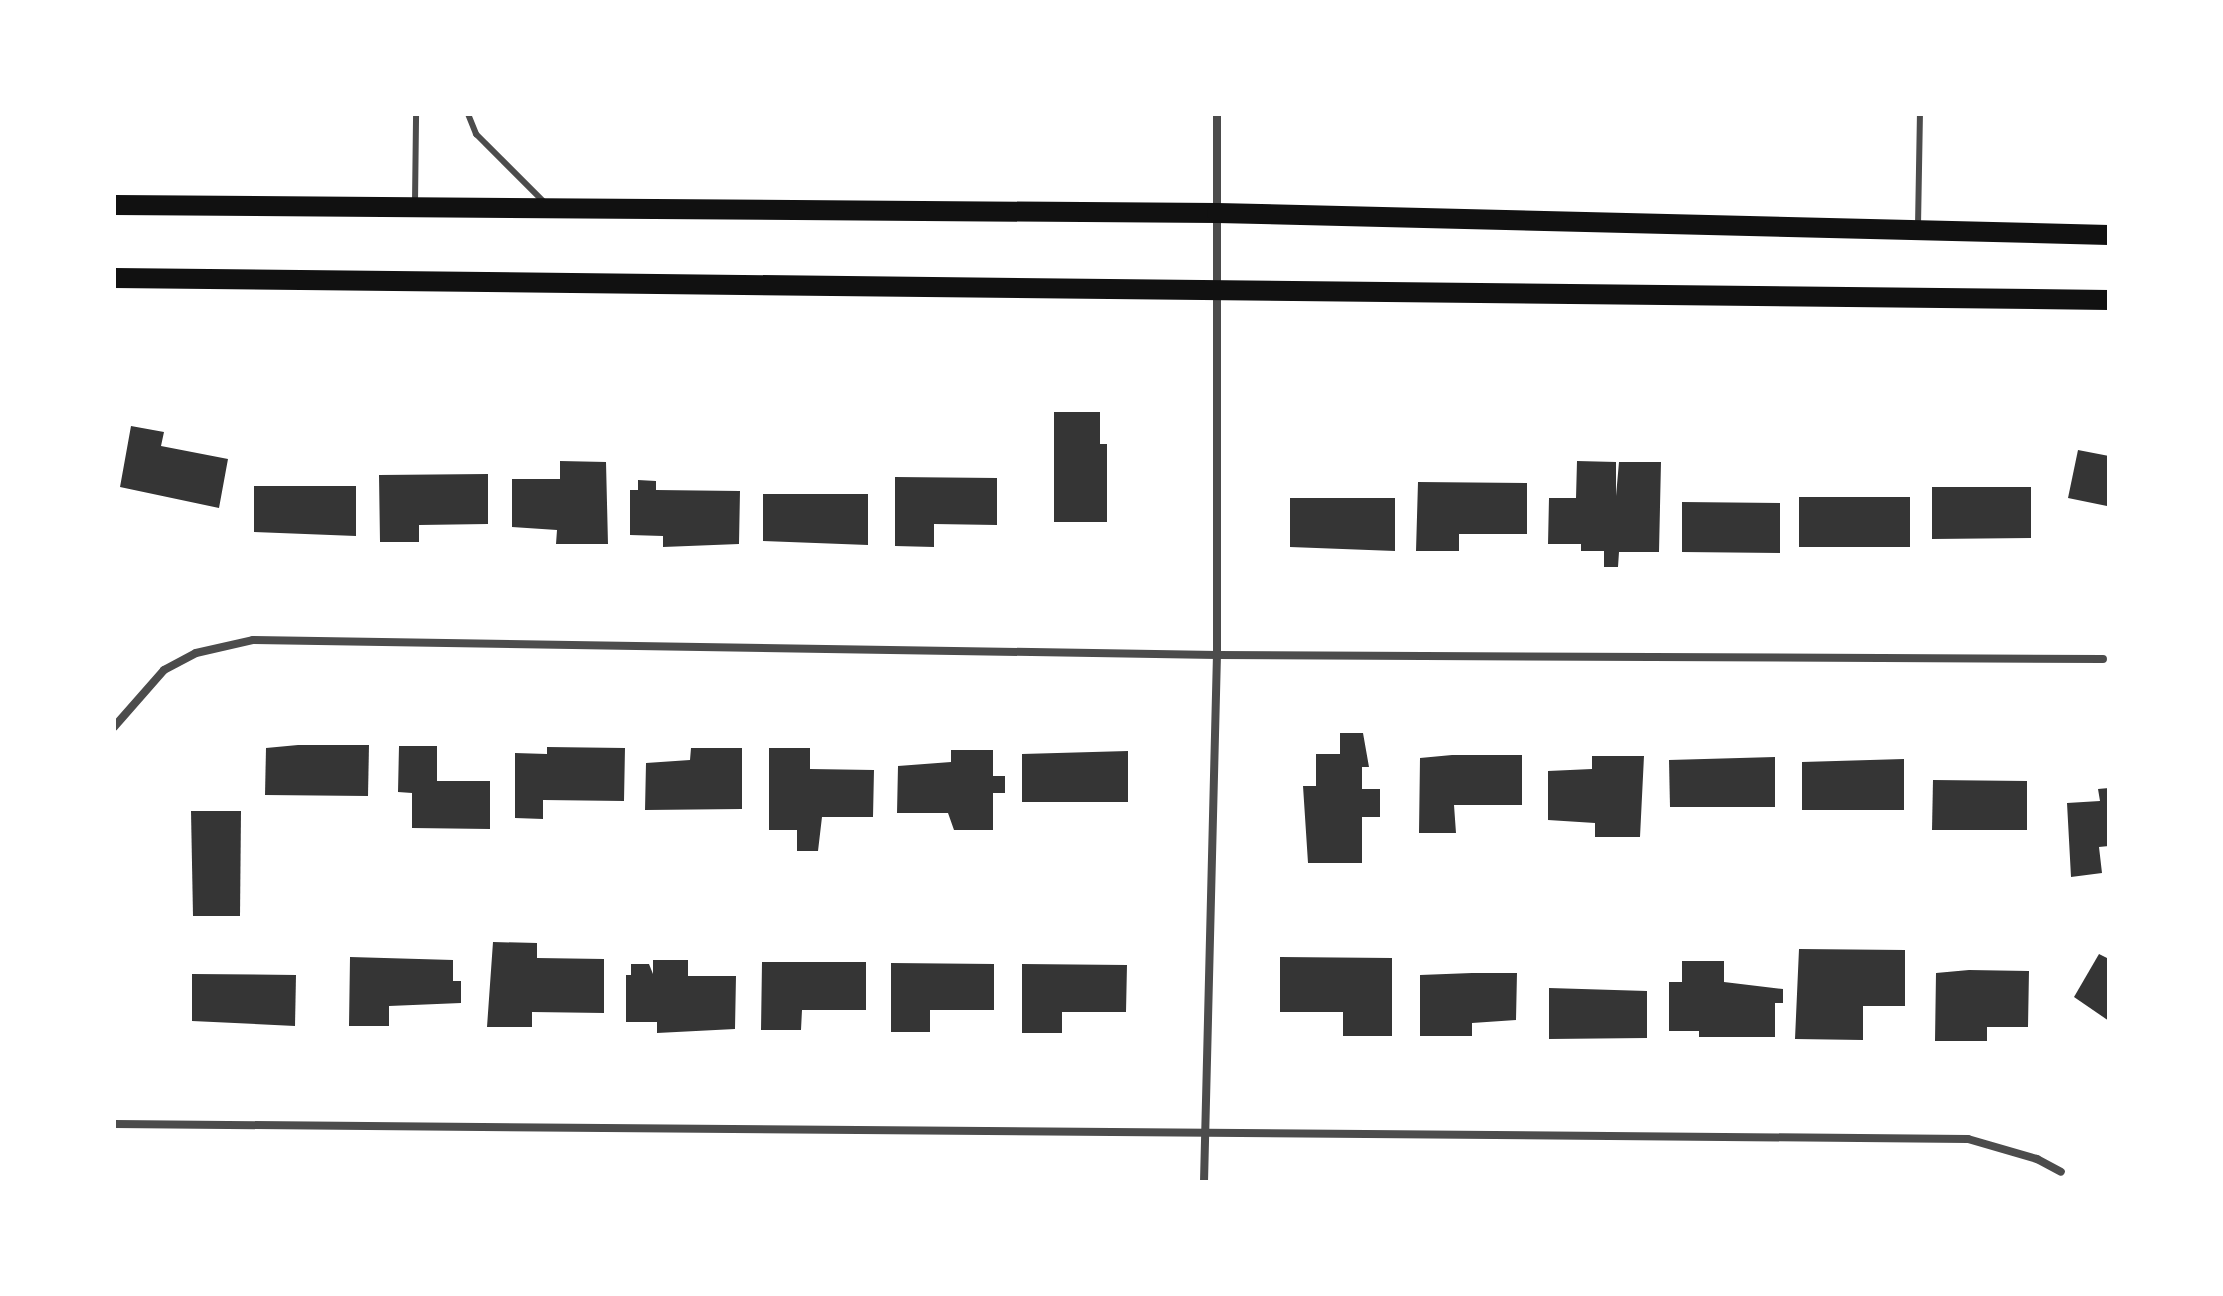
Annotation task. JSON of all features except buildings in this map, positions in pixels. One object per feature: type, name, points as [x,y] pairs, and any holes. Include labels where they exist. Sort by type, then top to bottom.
[{"type":"main road","points":[[114,205],[1217,213],[1918,234],[2109,235]]},
{"type":"main road","points":[[114,278],[2109,300]]},
{"type":"street","points":[[1204,1182],[1217,655],[1217,114]]},
{"type":"street","points":[[114,727],[164,670],[196,653],[253,640],[1217,655],[2103,659]]},
{"type":"street","points":[[114,1124],[1968,1139],[2061,1172]]},
{"type":"lane","points":[[415,208],[416,114]]},
{"type":"lane","points":[[468,114],[476,134],[552,210]]},
{"type":"lane","points":[[1918,234],[1920,114]]}]
